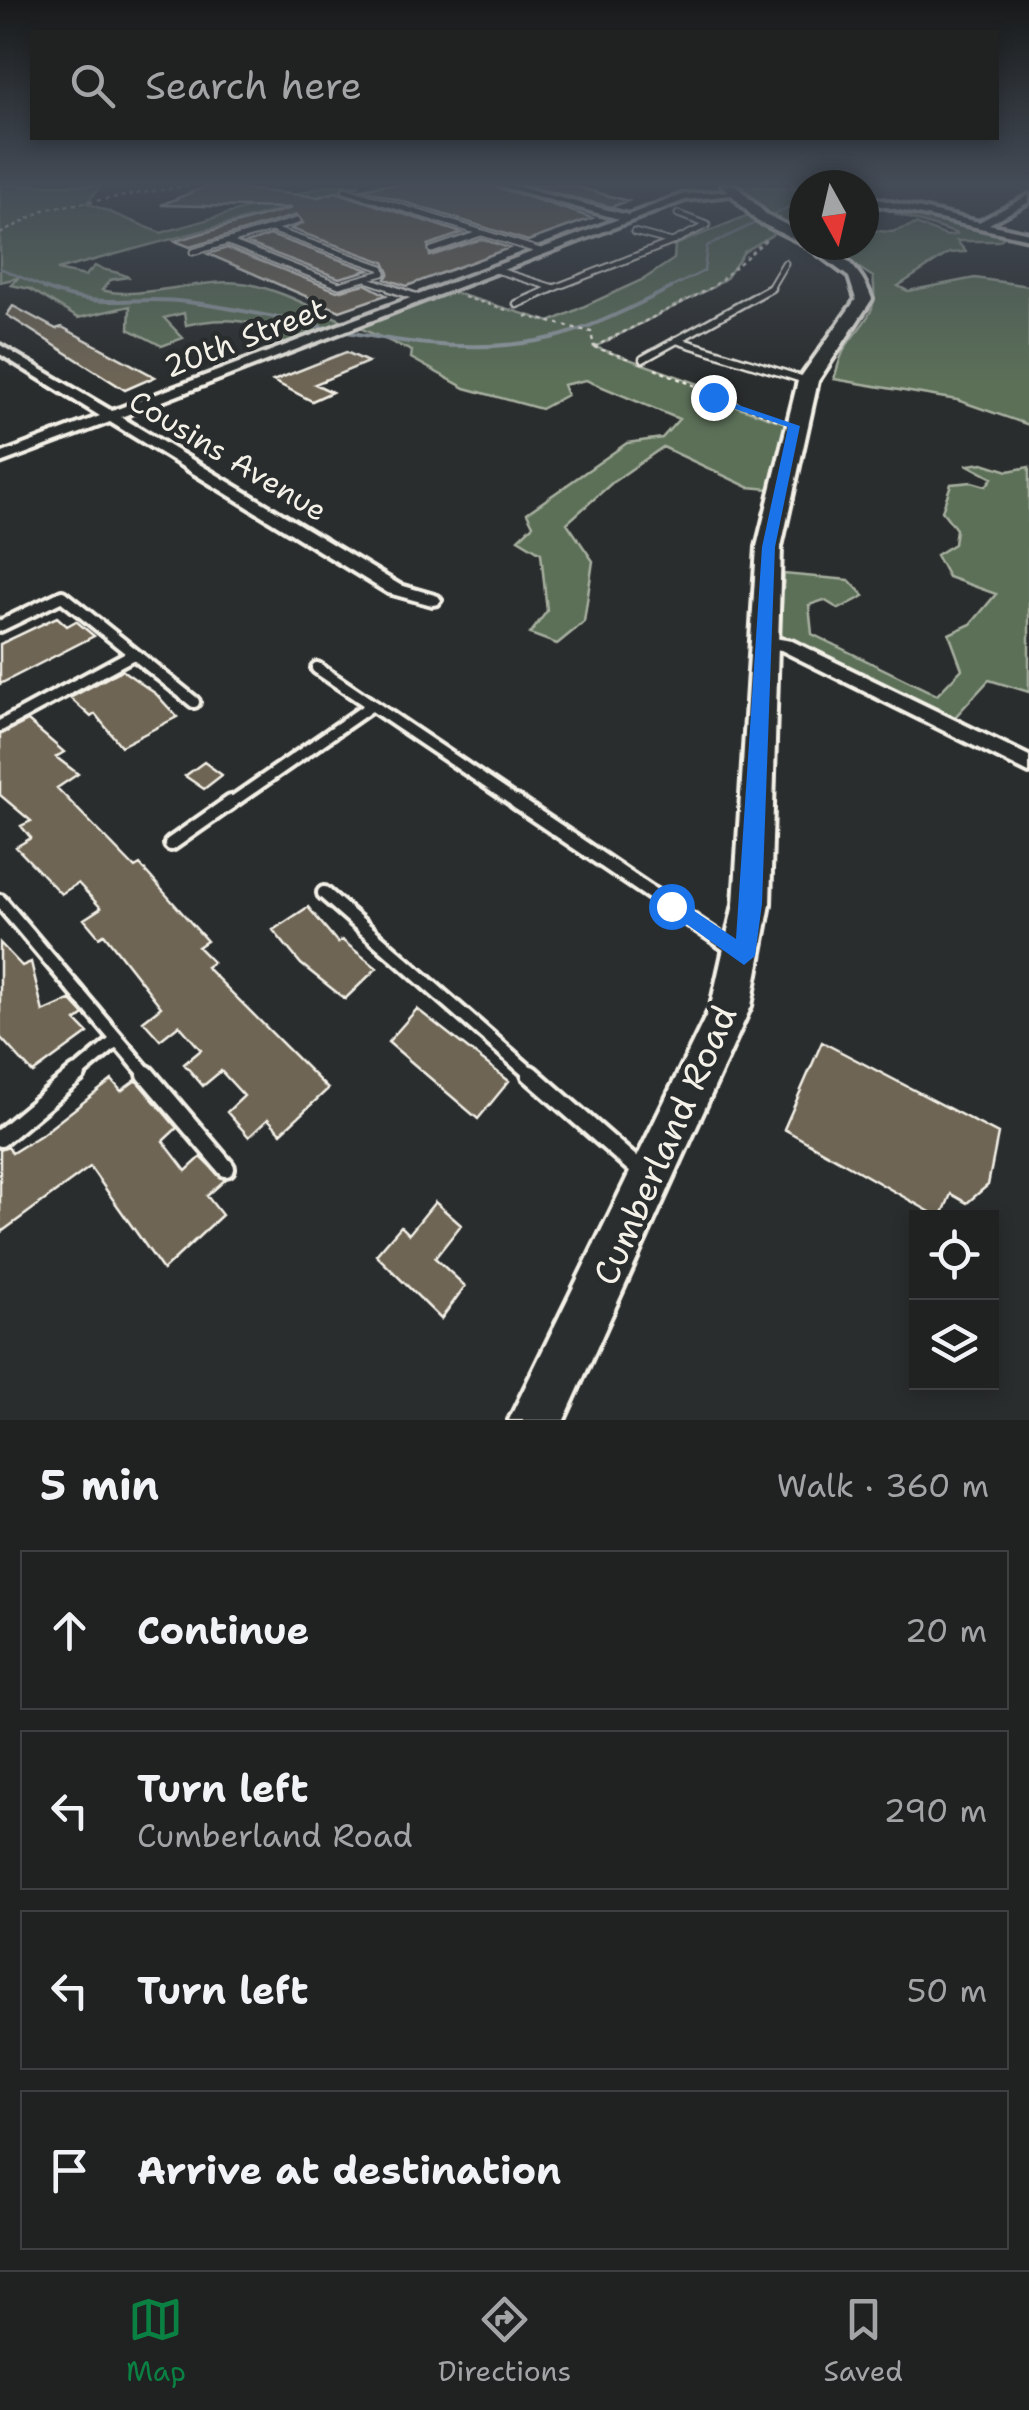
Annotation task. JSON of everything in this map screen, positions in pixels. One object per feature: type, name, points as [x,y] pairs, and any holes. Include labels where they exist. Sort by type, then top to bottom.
[{"type":"street","name":"20th Street","points":[[0,459],[539,251]]},
{"type":"street","name":"Cumberland Road","points":[[536,1420],[712,1054],[744,956],[752,904],[768,547],[794,426],[808,381],[864,299],[856,275],[821,251]]},
{"type":"street","name":"Cousins Avenue","points":[[0,348],[394,590],[432,600]]},
{"type":"street","points":[[762,642],[785,644],[1029,765]]},
{"type":"lane","points":[[252,251],[339,284],[383,274],[382,268],[336,251]]},
{"type":"lane","points":[[517,304],[648,251]]},
{"type":"lane","points":[[643,359],[770,290],[785,263]]},
{"type":"lane","points":[[493,269],[554,288]]},
{"type":"lane","points":[[370,280],[418,298]]},
{"type":"lane","points":[[676,340],[808,381]]},
{"type":"lane","points":[[0,626],[62,596],[194,702]]},
{"type":"lane","points":[[0,726],[133,654]]},
{"type":"lane","points":[[317,668],[744,956]]},
{"type":"lane","points":[[171,844],[372,705]]},
{"type":"lane","points":[[324,894],[653,1181]]},
{"type":"lane","points":[[0,901],[226,1168]]},
{"type":"lane","points":[[0,1138],[118,1040]]},
{"type":"path","points":[[594,347],[713,287],[727,277],[745,251]]},
{"type":"path","points":[[442,289],[532,318],[578,326],[590,332],[594,347]]},
{"type":"path","points":[[594,347],[702,386],[724,402],[794,426]]},
{"type":"green space","points":[[0,251],[126,251],[57,270],[85,276],[95,266],[128,277],[110,280],[102,290],[116,293],[224,282],[255,285],[351,324],[288,348],[278,337],[255,325],[227,320],[186,325],[184,313],[164,318],[183,338],[162,346],[129,329],[130,306],[78,318],[30,289],[11,285],[18,278],[0,282]]},
{"type":"green space","points":[[400,251],[438,255],[428,261]]},
{"type":"green space","points":[[675,251],[745,251],[727,277],[713,287],[595,347],[702,385],[724,402],[794,426],[781,490],[748,487],[663,447],[613,482],[567,523],[593,561],[584,622],[557,644],[530,634],[547,611],[541,553],[518,539],[533,525],[527,513],[627,443],[662,438],[679,419],[586,380],[563,385],[567,395],[541,409],[465,388],[411,358],[412,351],[351,324],[442,289],[550,322],[644,279],[674,259]]},
{"type":"green space","points":[[834,251],[966,252],[949,253],[898,286],[908,291],[975,278],[1029,286],[1029,425],[957,400],[834,379],[845,348],[872,309],[873,277]]},
{"type":"green space","points":[[983,463],[1008,471],[1029,467],[1029,692],[989,680],[954,718],[780,635],[784,574],[849,580],[864,596],[839,609],[824,600],[809,605],[812,634],[937,695],[962,669],[949,634],[971,624],[996,594],[948,577],[936,555],[954,544],[956,529],[942,511],[951,484],[972,482],[986,486],[992,478],[968,465]]},
{"type":"building","points":[[235,251],[337,291],[365,284],[386,295],[340,311],[208,254]]},
{"type":"building","points":[[269,251],[316,251],[369,270],[339,278]]},
{"type":"building","points":[[354,251],[429,251],[430,256],[444,251],[500,251],[407,286],[385,279],[389,273],[384,262]]},
{"type":"building","points":[[13,306],[56,329],[62,327],[155,377],[125,390],[7,315]]},
{"type":"building","points":[[346,352],[368,362],[315,384],[332,392],[312,401],[273,381]]},
{"type":"building","points":[[57,617],[67,626],[76,621],[94,636],[0,684],[0,644]]},
{"type":"building","points":[[122,670],[156,694],[177,717],[121,746],[95,714],[91,717],[70,698]]},
{"type":"building","points":[[28,721],[64,752],[56,757],[78,774],[57,788],[135,868],[140,865],[207,941],[198,947],[213,962],[206,967],[328,1089],[281,1133],[268,1119],[249,1137],[227,1112],[244,1096],[221,1071],[203,1086],[184,1064],[201,1050],[179,1025],[160,1040],[143,1021],[161,1007],[104,934],[99,937],[84,919],[101,908],[78,883],[61,894],[16,847],[31,838],[21,826],[31,821],[0,795],[0,735]]},
{"type":"building","points":[[204,762],[222,775],[204,789],[185,776]]},
{"type":"building","points":[[308,907],[338,943],[342,940],[377,968],[345,999],[301,964],[273,930]]},
{"type":"building","points":[[0,943],[22,966],[31,962],[43,1012],[70,1000],[84,1015],[76,1021],[88,1033],[33,1073],[0,1037]]},
{"type":"building","points":[[417,1009],[509,1081],[478,1119],[388,1042]]},
{"type":"building","points":[[822,1042],[998,1134],[988,1185],[967,1203],[951,1194],[944,1210],[927,1210],[784,1129]]},
{"type":"building","points":[[112,1080],[121,1091],[136,1080],[177,1128],[163,1141],[186,1171],[201,1157],[225,1180],[207,1196],[222,1215],[163,1270],[90,1167],[0,1233],[0,1150],[8,1147],[12,1153],[41,1135]]},
{"type":"building","points":[[435,1202],[461,1225],[435,1258],[465,1286],[441,1319],[376,1255],[401,1226],[409,1234]]},
{"type":"waterway","points":[[666,290],[704,271],[706,251]]},
{"type":"waterway","points":[[0,268],[50,290]]},
{"type":"waterway","points":[[44,288],[50,290]]},
{"type":"waterway","points":[[50,290],[101,301],[187,302],[368,336],[460,346],[506,345],[567,334],[671,288]]},
{"type":"route","points":[[671,906],[744,956],[752,904],[768,547],[794,426],[713,397]]}]
